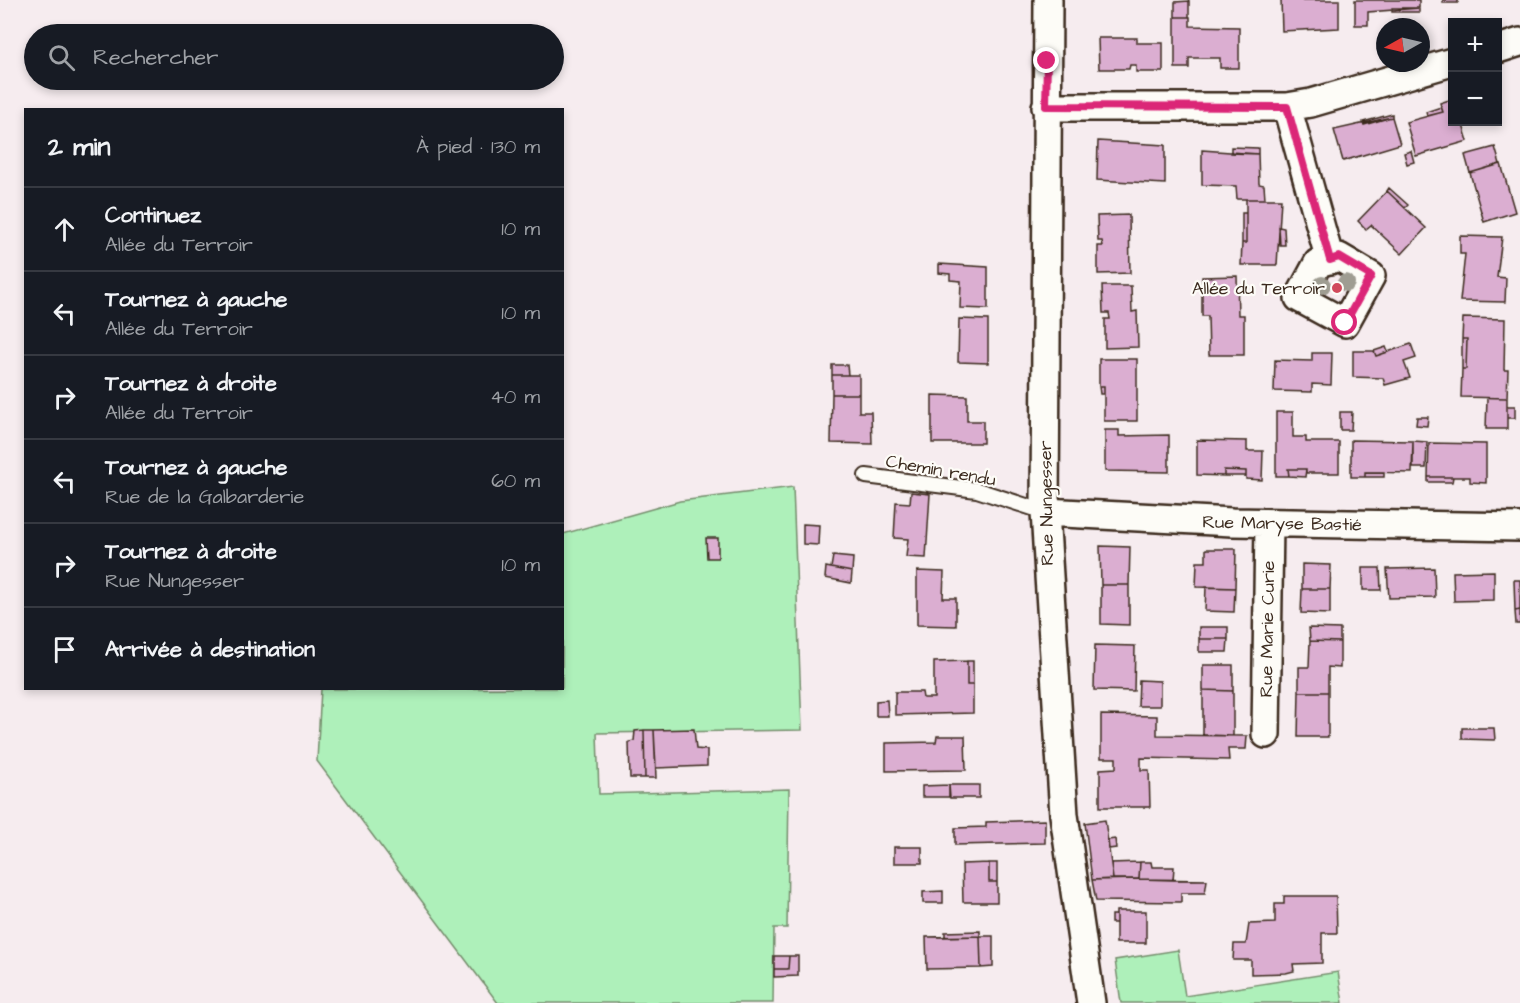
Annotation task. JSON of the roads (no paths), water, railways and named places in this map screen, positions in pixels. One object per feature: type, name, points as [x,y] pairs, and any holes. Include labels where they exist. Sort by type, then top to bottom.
[{"type":"street","name":"Rue Nungesser","points":[[1048,0],[1045,512],[1064,815],[1091,1003]]},
{"type":"street","points":[[1502,47],[1520,42]]},
{"type":"street","points":[[1046,106],[1287,107],[1311,103],[1448,63]]},
{"type":"street","points":[[1287,107],[1330,260]]},
{"type":"street","name":"Rue Maryse Bastié","points":[[1045,512],[1062,515],[1269,523],[1520,527]]},
{"type":"street","name":"Rue Marie Curie","points":[[1266,735],[1269,523]]},
{"type":"lane","name":"Chemin rendu","points":[[866,476],[977,490],[1045,512]]},
{"type":"place","name":"Allée du Terroir","points":[[1337,288]]}]
